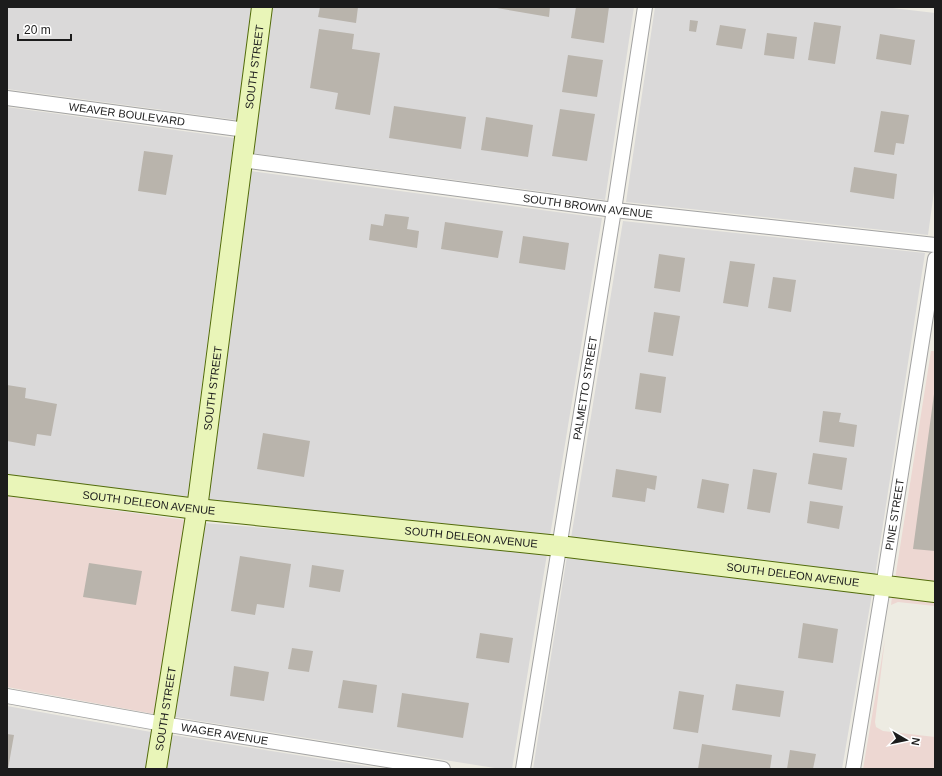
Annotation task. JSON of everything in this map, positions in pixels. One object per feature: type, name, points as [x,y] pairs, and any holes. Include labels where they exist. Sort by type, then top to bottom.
[{"type":"street","name":"SOUTH STREET","points":[[156,769],[197,509],[262,7]]},
{"type":"street","name":"PALMETTO STREET","points":[[523,769],[614,210],[645,7]]},
{"type":"street","name":"WEAVER BOULEVARD","points":[[7,98],[246,130]]},
{"type":"street","name":"SOUTH BROWN AVENUE","points":[[242,160],[614,210],[935,245]]},
{"type":"street","name":"PINE STREET","points":[[852,769],[883,587],[935,259]]},
{"type":"street","name":"SOUTH DELEON AVENUE","points":[[7,485],[197,509],[559,546],[883,587],[935,592]]},
{"type":"street","name":"WAGER AVENUE","points":[[7,696],[163,724],[443,769]]},
{"type":"shaded area","points":[[7,7],[251,7],[237,120],[7,89]]},
{"type":"shaded area","points":[[273,7],[634,7],[605,200],[253,153]]},
{"type":"shaded area","points":[[655,7],[884,7],[935,13],[935,184],[928,235],[626,202]]},
{"type":"shaded area","points":[[7,107],[234,138],[187,499],[7,476]]},
{"type":"shaded area","points":[[251,171],[602,218],[550,536],[208,501]]},
{"type":"shaded area","points":[[623,221],[925,253],[875,576],[571,538]]},
{"type":"shaded area","points":[[931,351],[935,351],[935,583],[895,579]]},
{"type":"shaded area","points":[[7,496],[185,520],[154,714],[7,687]]},
{"type":"shaded area","points":[[205,523],[441,543],[547,554],[512,769],[501,769],[175,717]]},
{"type":"shaded area","points":[[567,556],[872,594],[842,769],[533,769]]},
{"type":"shaded area","points":[[892,597],[935,601],[935,606],[898,602],[891,605]]},
{"type":"shaded area","points":[[885,639],[875,722],[876,727],[883,731],[935,737],[935,769],[863,769]]},
{"type":"shaded area","points":[[7,706],[151,732],[146,769],[7,769]]},
{"type":"shaded area","points":[[172,735],[384,769],[167,769]]},
{"type":"building","points":[[320,7],[358,7],[356,23],[318,17]]},
{"type":"building","points":[[491,7],[550,7],[549,17]]},
{"type":"building","points":[[576,7],[609,7],[604,43],[571,38]]},
{"type":"building","points":[[690,20],[698,21],[696,32],[689,31]]},
{"type":"building","points":[[814,22],[841,26],[835,64],[808,60]]},
{"type":"building","points":[[720,25],[746,29],[742,49],[716,45]]},
{"type":"building","points":[[319,29],[354,34],[352,49],[380,53],[370,115],[335,109],[338,93],[310,88]]},
{"type":"building","points":[[767,33],[797,37],[794,59],[764,55]]},
{"type":"building","points":[[880,34],[915,40],[911,65],[876,59]]},
{"type":"building","points":[[568,55],[603,60],[597,97],[562,92]]},
{"type":"building","points":[[394,106],[466,117],[461,149],[389,138]]},
{"type":"building","points":[[560,109],[595,114],[587,161],[552,156]]},
{"type":"building","points":[[881,111],[909,115],[904,144],[896,143],[894,155],[874,152]]},
{"type":"building","points":[[486,117],[533,125],[528,157],[481,150]]},
{"type":"building","points":[[144,151],[173,155],[166,195],[138,191]]},
{"type":"building","points":[[854,167],[897,174],[894,199],[850,192]]},
{"type":"building","points":[[385,214],[409,217],[407,229],[419,231],[417,248],[369,240],[371,224],[383,226]]},
{"type":"building","points":[[445,222],[503,231],[498,258],[441,249]]},
{"type":"building","points":[[523,236],[569,243],[565,270],[519,263]]},
{"type":"building","points":[[659,254],[685,258],[680,292],[654,288]]},
{"type":"building","points":[[730,261],[755,264],[748,307],[723,303]]},
{"type":"building","points":[[773,277],[796,280],[791,312],[768,308]]},
{"type":"building","points":[[654,312],[680,316],[673,356],[648,352]]},
{"type":"building","points":[[640,373],[666,377],[661,413],[635,409]]},
{"type":"building","points":[[7,385],[26,388],[25,398],[57,404],[51,436],[37,434],[35,446],[7,441]]},
{"type":"building","points":[[935,394],[935,551],[913,549]]},
{"type":"building","points":[[823,411],[841,413],[839,422],[857,425],[854,447],[819,442]]},
{"type":"building","points":[[263,433],[310,441],[304,477],[257,469]]},
{"type":"building","points":[[813,453],[847,458],[842,490],[808,484]]},
{"type":"building","points":[[616,469],[657,476],[655,490],[647,488],[645,502],[612,497]]},
{"type":"building","points":[[753,469],[777,473],[770,513],[747,509]]},
{"type":"building","points":[[702,479],[729,484],[724,513],[697,508]]},
{"type":"building","points":[[810,501],[843,506],[839,529],[807,523]]},
{"type":"building","points":[[240,556],[291,564],[284,608],[257,604],[255,615],[231,611]]},
{"type":"building","points":[[89,563],[142,571],[136,605],[83,597]]},
{"type":"building","points":[[312,565],[344,570],[340,592],[309,587]]},
{"type":"building","points":[[803,623],[838,629],[833,663],[798,658]]},
{"type":"building","points":[[480,633],[513,638],[509,663],[476,658]]},
{"type":"building","points":[[292,648],[313,651],[309,672],[288,669]]},
{"type":"building","points":[[234,666],[269,672],[264,701],[230,696]]},
{"type":"building","points":[[343,680],[377,685],[373,713],[338,708]]},
{"type":"building","points":[[736,684],[784,691],[780,717],[732,710]]},
{"type":"building","points":[[679,691],[704,695],[698,733],[673,729]]},
{"type":"building","points":[[402,693],[469,703],[463,738],[397,727]]},
{"type":"building","points":[[7,734],[14,735],[8,769],[7,769]]},
{"type":"building","points":[[702,744],[772,755],[770,769],[698,769]]},
{"type":"building","points":[[790,750],[816,754],[813,769],[787,769]]}]
